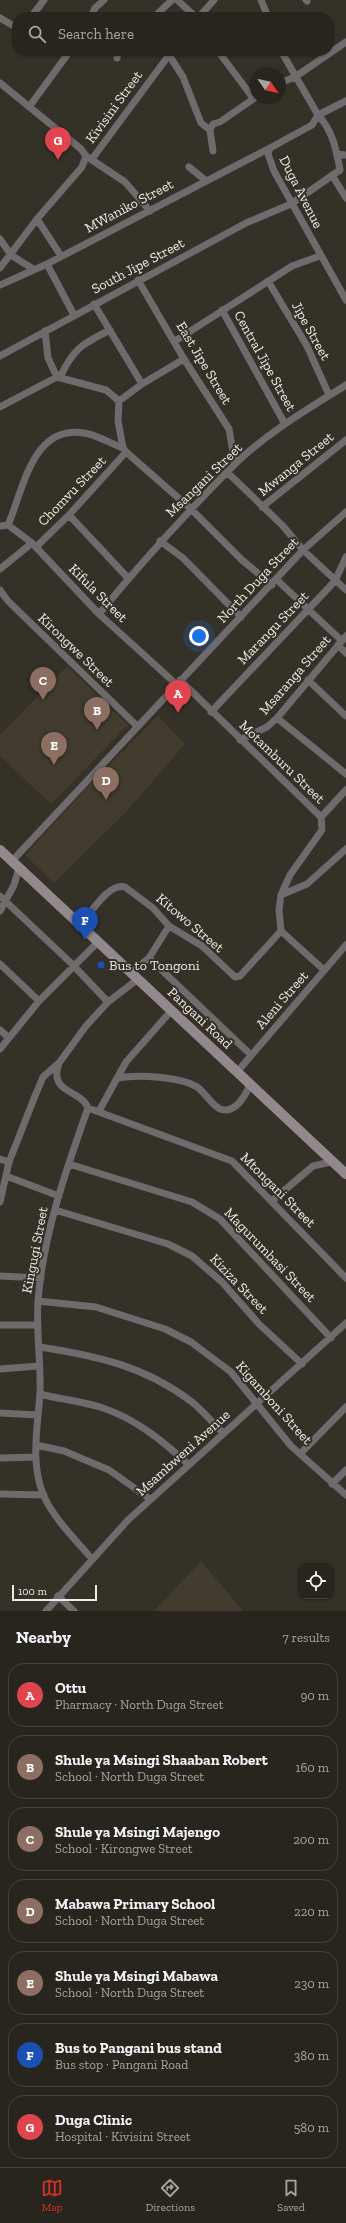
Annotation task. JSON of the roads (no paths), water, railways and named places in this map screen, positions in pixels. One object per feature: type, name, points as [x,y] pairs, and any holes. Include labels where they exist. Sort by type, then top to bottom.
[{"type":"main road","name":"Pangani Road","points":[[0,850],[331,1162],[346,1174]]},
{"type":"street","points":[[35,12],[44,0]]},
{"type":"street","points":[[94,12],[95,8],[104,0]]},
{"type":"street","points":[[159,12],[172,0]]},
{"type":"street","points":[[177,0],[190,12]]},
{"type":"street","points":[[203,12],[214,0]]},
{"type":"street","points":[[261,0],[266,12]]},
{"type":"street","points":[[0,18],[12,25]]},
{"type":"street","points":[[334,50],[346,42]]},
{"type":"street","points":[[29,107],[66,56]]},
{"type":"street","name":"Kivisini Street","points":[[0,268],[37,219],[82,167],[168,56]]},
{"type":"street","points":[[172,56],[183,77],[202,123],[210,130]]},
{"type":"street","points":[[222,56],[250,93]]},
{"type":"street","points":[[284,56],[335,142],[337,154],[343,168]]},
{"type":"street","points":[[286,81],[295,77],[326,56]]},
{"type":"street","points":[[0,83],[89,157],[125,182],[150,211]]},
{"type":"street","points":[[213,151],[210,130],[213,124],[220,122],[250,101]]},
{"type":"street","name":"Duga Avenue","points":[[346,101],[318,115],[312,125],[270,148],[270,161],[290,204],[346,300]]},
{"type":"street","name":"MWaniko Street","points":[[0,285],[46,264],[150,211],[205,180],[270,148]]},
{"type":"street","points":[[337,154],[346,155]]},
{"type":"street","points":[[190,167],[205,180]]},
{"type":"street","name":"South Jipe Street","points":[[0,356],[138,280],[246,223],[290,204],[332,174],[343,168]]},
{"type":"street","points":[[332,174],[346,198]]},
{"type":"street","points":[[37,219],[61,256]]},
{"type":"street","points":[[0,240],[11,255],[33,269]]},
{"type":"street","points":[[175,341],[292,266],[320,256]]},
{"type":"street","points":[[46,264],[74,315]]},
{"type":"street","name":"East Jipe Street","points":[[138,280],[175,341],[184,359],[229,429],[236,464]]},
{"type":"street","name":"Jipe Street","points":[[268,281],[307,346],[330,395]]},
{"type":"street","points":[[94,304],[142,384]]},
{"type":"street","name":"Central Jipe Street","points":[[222,310],[285,424]]},
{"type":"street","points":[[0,407],[59,377],[77,349],[88,341],[110,330]]},
{"type":"street","points":[[45,331],[48,358],[59,377],[106,390],[119,401]]},
{"type":"street","points":[[124,450],[117,409],[119,401],[142,384],[184,359]]},
{"type":"street","name":"Msangani Street","points":[[99,614],[160,541],[236,464],[285,424],[346,385]]},
{"type":"street","points":[[0,526],[8,525],[32,461],[44,444],[59,434],[73,432],[89,434],[124,450],[191,509],[242,560],[274,582],[342,641],[346,653]]},
{"type":"street","name":"Mwanga Street","points":[[262,507],[346,440]]},
{"type":"street","name":"Chomvu Street","points":[[34,545],[69,515],[124,450]]},
{"type":"street","points":[[228,472],[283,526],[303,550],[335,582],[346,590]]},
{"type":"street","name":"North Duga Street","points":[[16,865],[137,726],[178,682],[241,618],[303,550],[346,512]]},
{"type":"street","points":[[69,515],[128,578]]},
{"type":"street","name":"Kifula Street","points":[[8,525],[34,545],[99,614],[178,682]]},
{"type":"street","points":[[160,541],[183,558],[241,618]]},
{"type":"street","points":[[0,569],[34,545]]},
{"type":"street","name":"Marangu Street","points":[[211,712],[335,582],[346,557]]},
{"type":"street","name":"Kirongwe Street","points":[[0,590],[8,601],[137,726]]},
{"type":"street","name":"Msaranga Street","points":[[240,740],[267,727],[277,718],[342,641]]},
{"type":"street","points":[[308,680],[346,716]]},
{"type":"street","name":"Motamburu Street","points":[[178,682],[321,817],[322,830],[290,875],[281,895],[279,910],[281,931]]},
{"type":"street","points":[[277,718],[346,774]]},
{"type":"street","points":[[321,817],[346,790]]},
{"type":"street","points":[[281,895],[307,884],[346,849]]},
{"type":"street","points":[[0,911],[6,903],[14,885],[16,865]]},
{"type":"street","name":"Kitowo Street","points":[[80,926],[105,895],[114,887],[120,886],[131,890],[153,908],[169,926],[202,946],[235,977],[240,976],[281,931]]},
{"type":"street","points":[[0,896],[74,965],[108,1002]]},
{"type":"street","points":[[88,1108],[85,1103],[64,1089],[56,1074],[60,1063],[86,1026],[134,976],[169,926]]},
{"type":"street","points":[[281,931],[324,970]]},
{"type":"street","points":[[0,1049],[8,1037],[39,1002],[98,942]]},
{"type":"street","name":"Aleni Street","points":[[237,1072],[346,945]]},
{"type":"street","points":[[148,958],[251,1056]]},
{"type":"street","points":[[0,964],[39,1002]]},
{"type":"street","points":[[99,1111],[115,1081],[119,1078],[126,1062],[171,1011]]},
{"type":"street","points":[[0,1030],[8,1037]]},
{"type":"street","points":[[0,1202],[9,1162],[43,1077],[50,1069],[60,1063]]},
{"type":"street","points":[[119,1078],[141,1075],[188,1083],[198,1088],[216,1106],[225,1110],[241,1101],[250,1085]]},
{"type":"street","name":"Mtongani Street","points":[[88,1108],[232,1161],[346,1278]]},
{"type":"street","name":"Kingugi Street","points":[[88,1108],[55,1210],[41,1278],[38,1301],[40,1394],[37,1415],[36,1457],[44,1495],[54,1513],[92,1559]]},
{"type":"street","points":[[0,1159],[9,1162]]},
{"type":"street","points":[[272,1201],[313,1166],[331,1162]]},
{"type":"street","name":"Magurumbasi Street","points":[[69,1164],[192,1202],[220,1219],[331,1338]]},
{"type":"street","points":[[6,1176],[59,1196]]},
{"type":"street","name":"Kiziza Street","points":[[55,1210],[168,1244],[192,1256],[222,1282],[259,1324],[302,1364]]},
{"type":"street","points":[[0,1276],[41,1278]]},
{"type":"street","name":"Kigamboni Street","points":[[38,1301],[96,1307],[165,1329],[191,1342],[231,1372],[256,1405],[291,1446],[346,1495]]},
{"type":"street","name":"Msambweni Avenue","points":[[46,1611],[128,1520],[346,1323]]},
{"type":"street","points":[[0,1325],[38,1325]]},
{"type":"street","points":[[40,1347],[93,1355],[132,1368],[168,1387],[192,1403],[223,1433]]},
{"type":"street","points":[[0,1369],[39,1366]]},
{"type":"street","points":[[40,1394],[100,1408],[132,1421],[170,1447],[190,1465]]},
{"type":"street","points":[[300,1454],[346,1407]]},
{"type":"street","points":[[0,1412],[37,1415]]},
{"type":"street","points":[[36,1445],[64,1451],[109,1470],[150,1500]]},
{"type":"street","points":[[0,1458],[36,1457]]},
{"type":"street","points":[[332,1484],[346,1470]]},
{"type":"street","points":[[0,1494],[44,1495]]},
{"type":"street","points":[[58,1596],[74,1611]]},
{"type":"place","name":"Duga Clinic","points":[[58,160]]},
{"type":"place","name":"Shule ya Msingi Majengo","points":[[43,700]]},
{"type":"place","name":"Ottu","points":[[178,713]]},
{"type":"place","name":"Shule ya Msingi Shaaban Robert","points":[[97,730]]},
{"type":"place","name":"Shule ya Msingi Mabawa","points":[[54,765]]},
{"type":"place","name":"Mabawa Primary School","points":[[106,800]]},
{"type":"place","name":"Bus to Pangani bus stand","points":[[85,940]]},
{"type":"place","name":"Bus to Tongoni","points":[[101,965]]}]
